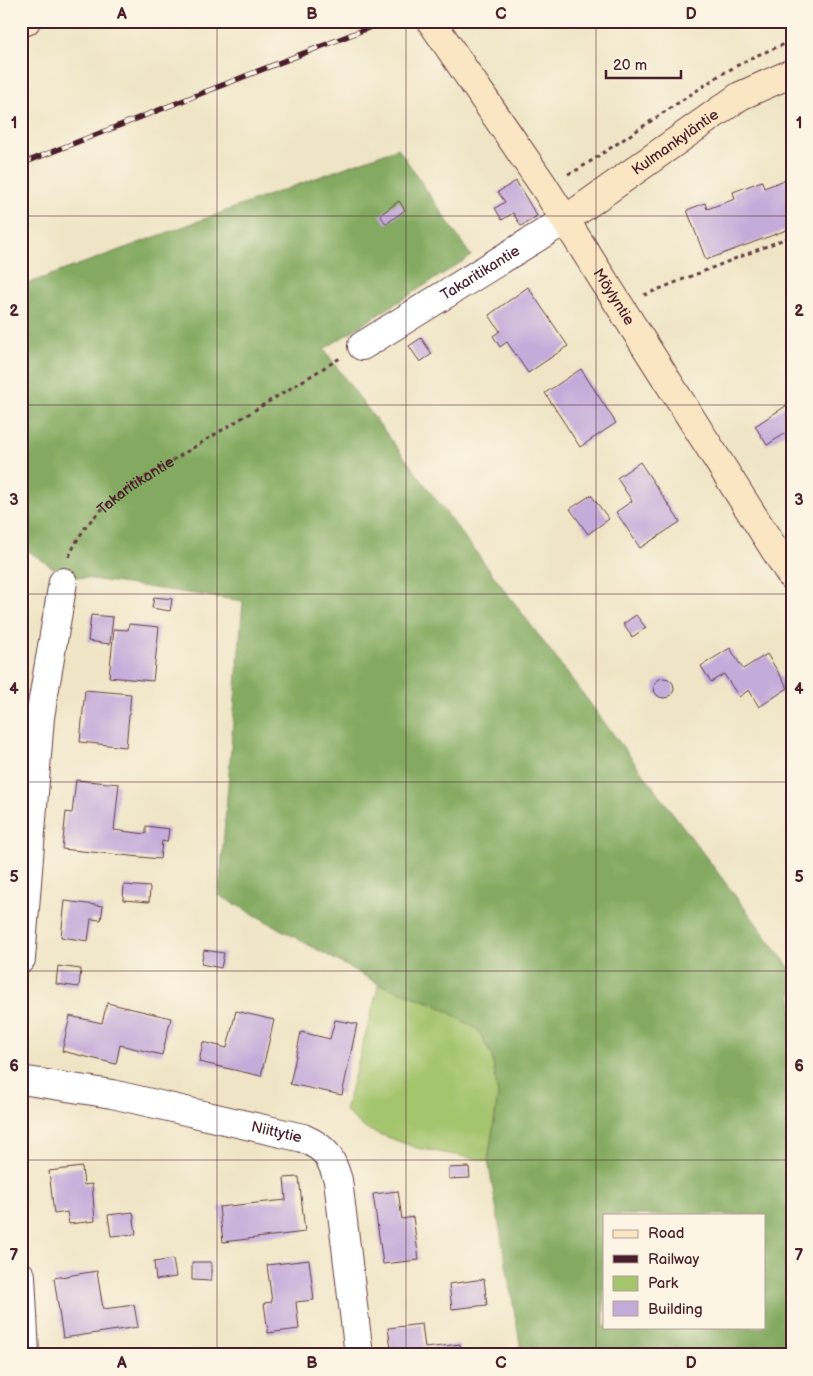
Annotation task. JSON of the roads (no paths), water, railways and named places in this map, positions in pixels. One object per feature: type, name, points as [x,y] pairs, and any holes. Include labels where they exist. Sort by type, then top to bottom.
[{"type":"street","points":[[21,23],[26,21]]},
{"type":"street","name":"Möylyntie","points":[[431,21],[543,185],[792,577]]},
{"type":"street","name":"Kulmankyläntie","points":[[565,220],[740,96],[792,73]]},
{"type":"street","name":"Takaritikantie","points":[[362,346],[565,220]]},
{"type":"street","points":[[21,959],[31,719],[63,582]]},
{"type":"street","name":"Niittytie","points":[[21,1080],[112,1094],[258,1127],[303,1138],[322,1149],[330,1157],[338,1180],[359,1355]]},
{"type":"street","points":[[21,1276],[25,1355]]},
{"type":"railway","points":[[21,164],[386,21]]}]
